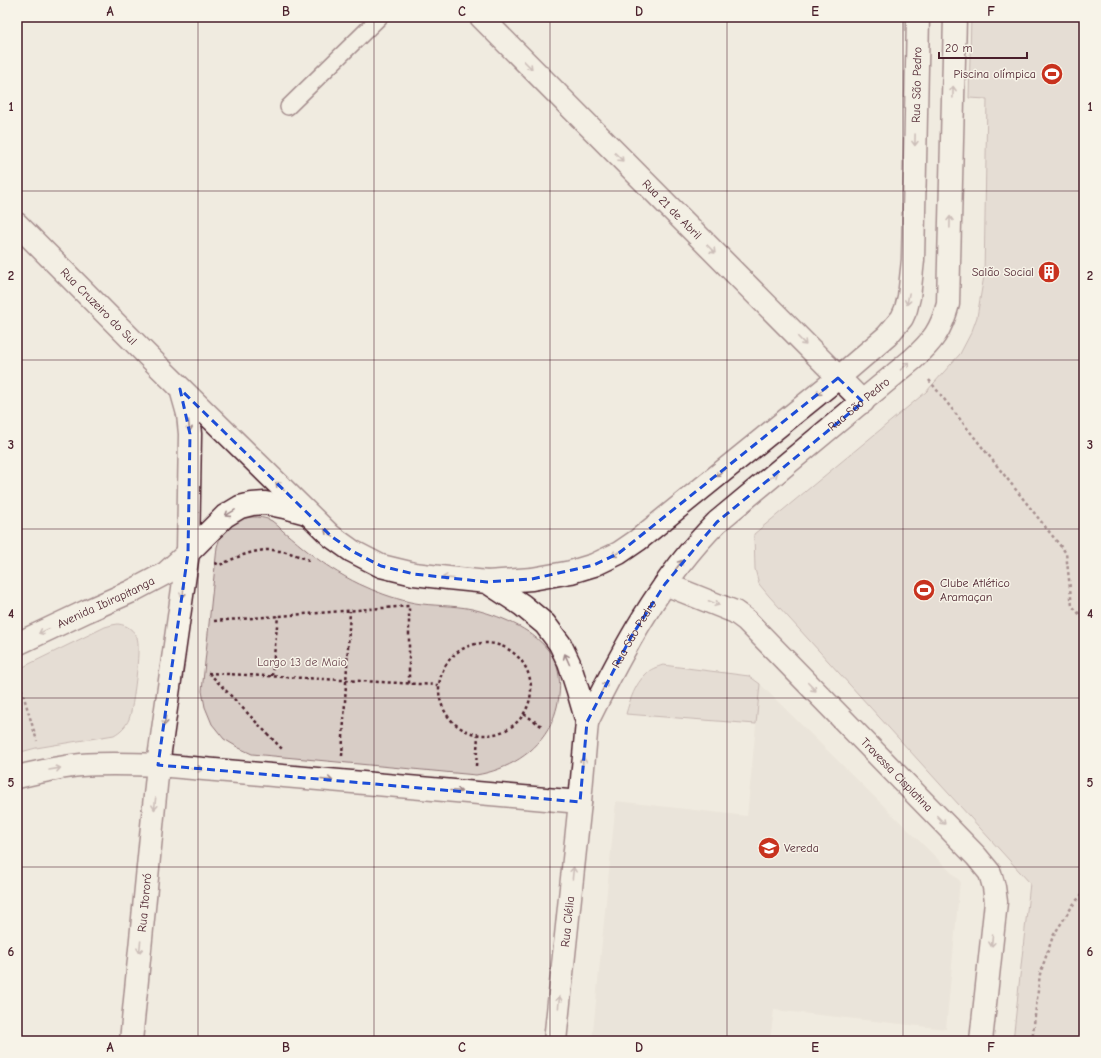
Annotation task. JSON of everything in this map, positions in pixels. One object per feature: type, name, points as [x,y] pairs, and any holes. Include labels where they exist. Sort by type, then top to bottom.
[{"type":"street","name":"Rua 21 de Abril","points":[[481,17],[863,402]]},
{"type":"street","points":[[505,42],[506,17]]},
{"type":"street","name":"Rua São Pedro","points":[[487,582],[532,579],[571,572],[594,565],[619,553],[638,540],[838,378],[887,336],[896,326],[906,309],[909,297],[913,260],[918,17]]},
{"type":"street","name":"Rua São Pedro","points":[[587,722],[631,637],[665,584],[699,540],[717,522],[913,359],[932,341],[940,329],[948,304],[955,17]]},
{"type":"street","name":"Rua Cruzeiro do Sul","points":[[17,224],[180,389],[308,513]]},
{"type":"street","name":"Rua Cruzeiro do Sul","points":[[180,389],[188,414],[190,434],[188,553]]},
{"type":"street","name":"Avenida Ibirapitanga","points":[[17,644],[130,592],[166,573],[225,516],[240,507],[252,504],[265,504],[308,513]]},
{"type":"street","points":[[17,777],[56,768],[80,765],[158,765],[580,802],[587,722],[569,663],[560,644],[545,624],[522,605],[487,582],[414,574],[381,566],[347,547],[331,536],[308,513]]},
{"type":"street","points":[[158,765],[188,553]]},
{"type":"street","name":"Travessa Cisplatina","points":[[665,584],[735,612],[746,620],[976,856],[990,873],[996,902],[981,1041]]},
{"type":"street","name":"Rua Itororó","points":[[131,1041],[158,765]]},
{"type":"street","name":"Rua Clélia","points":[[556,1041],[580,802]]},
{"type":"lane","points":[[288,107],[380,17]]},
{"type":"path","points":[[913,359],[1066,553],[1072,606],[1084,619]]},
{"type":"path","points":[[188,553],[220,565],[238,556],[262,550],[279,550],[310,560]]},
{"type":"path","points":[[214,621],[409,606],[409,684]]},
{"type":"path","points":[[342,757],[350,611]]},
{"type":"path","points":[[272,676],[278,616]]},
{"type":"path","points":[[480,643],[493,644],[506,648],[516,655],[524,665],[530,677],[530,703],[524,714],[515,724],[504,731],[491,735],[478,735],[465,731],[453,723],[445,712],[439,699],[438,685],[441,673],[457,652],[468,646],[480,643]]},
{"type":"path","points":[[284,752],[208,673],[438,685]]},
{"type":"path","points":[[18,677],[37,741]]},
{"type":"path","points":[[524,714],[543,727]]},
{"type":"path","points":[[476,770],[478,735]]},
{"type":"path","points":[[1032,1041],[1040,974],[1053,936],[1075,902],[1084,893]]},
{"type":"highlighted area","points":[[838,378],[863,402],[717,522],[665,584],[631,637],[587,722],[580,802],[158,765],[188,553],[190,434],[180,389],[331,536],[352,551],[381,566],[414,574],[487,582],[532,579],[594,565],[619,553]]},
{"type":"shaded area","name":"Vereda","points":[[760,684],[960,881],[946,1029],[774,1010],[770,1041],[592,1041],[616,801],[747,816]]},
{"type":"green space","name":"Clube Atlético Aramaçan","points":[[971,17],[1084,17],[1084,1041],[1013,1041],[1030,883],[769,596],[759,584],[755,569],[754,534],[926,392],[960,354],[972,331],[977,317],[984,276],[987,99],[969,98]]},
{"type":"green space","name":"Largo 13 de Maio","points":[[242,517],[269,519],[304,549],[324,563],[352,581],[378,592],[415,603],[472,609],[503,619],[533,635],[548,650],[553,658],[557,667],[560,686],[557,706],[551,724],[538,744],[529,752],[510,764],[488,773],[476,775],[252,754],[224,739],[212,724],[205,707],[202,691],[217,547],[225,528]]},
{"type":"green space","points":[[118,624],[130,628],[136,635],[138,643],[136,678],[131,713],[125,726],[114,735],[36,748],[17,753],[17,670],[105,627]]},
{"type":"green space","points":[[663,665],[749,676],[760,684],[756,724],[626,714],[633,692],[642,678],[652,669]]},
{"type":"place","name":"Piscina olímpica","points":[[1052,74]]},
{"type":"place","name":"Salão Social","points":[[1049,272]]},
{"type":"place","name":"Clube Atlético Aramaçan","points":[[924,590]]},
{"type":"place","name":"Vereda","points":[[769,848]]}]
